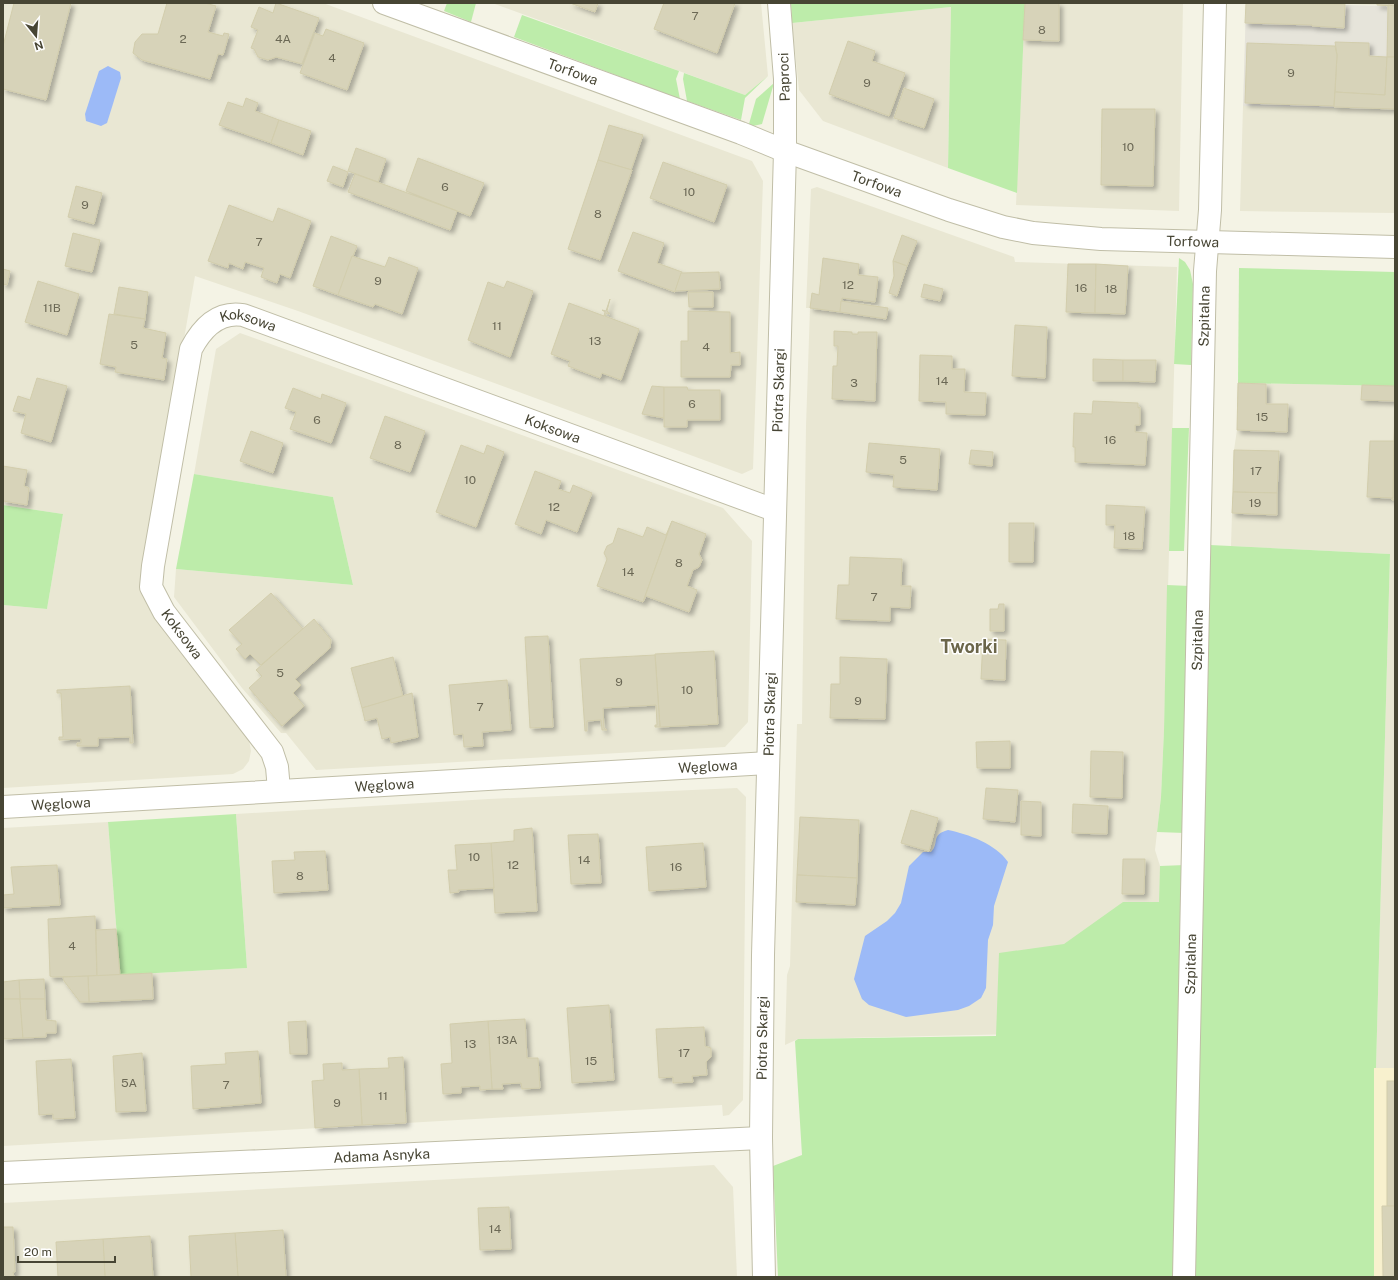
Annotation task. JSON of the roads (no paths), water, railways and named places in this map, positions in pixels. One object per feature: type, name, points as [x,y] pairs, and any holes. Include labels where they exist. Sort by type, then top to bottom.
[{"type":"street","name":"Torfowa","points":[[384,3],[949,210],[1019,230],[1073,237],[1395,247]]},
{"type":"street","name":"Paproci","points":[[779,3],[785,79],[785,151]]},
{"type":"street","name":"Szpitalna","points":[[1184,1277],[1205,278],[1208,241],[1215,3]]},
{"type":"street","name":"Piotra Skargi","points":[[764,1277],[761,1138],[767,763],[785,151]]},
{"type":"street","name":"Koksowa","points":[[279,790],[277,767],[272,752],[164,612],[151,587],[153,566],[192,349],[198,336],[206,326],[215,320],[225,315],[243,315],[774,510]]},
{"type":"street","name":"Węglowa","points":[[3,807],[767,763]]},
{"type":"street","name":"Adama Asnyka","points":[[3,1173],[761,1138]]},
{"type":"water","points":[[108,66],[120,72],[121,78],[107,123],[101,126],[86,121],[85,114],[99,71]]},
{"type":"water","points":[[948,830],[973,837],[989,845],[1008,862],[994,906],[993,925],[988,940],[986,988],[981,998],[969,1006],[958,1010],[906,1017],[869,1005],[862,999],[854,979],[865,936],[887,921],[895,913],[901,903],[909,866],[923,852],[931,852],[934,849],[939,834]]},
{"type":"district","name":"Tworki","points":[[969,646]]}]
